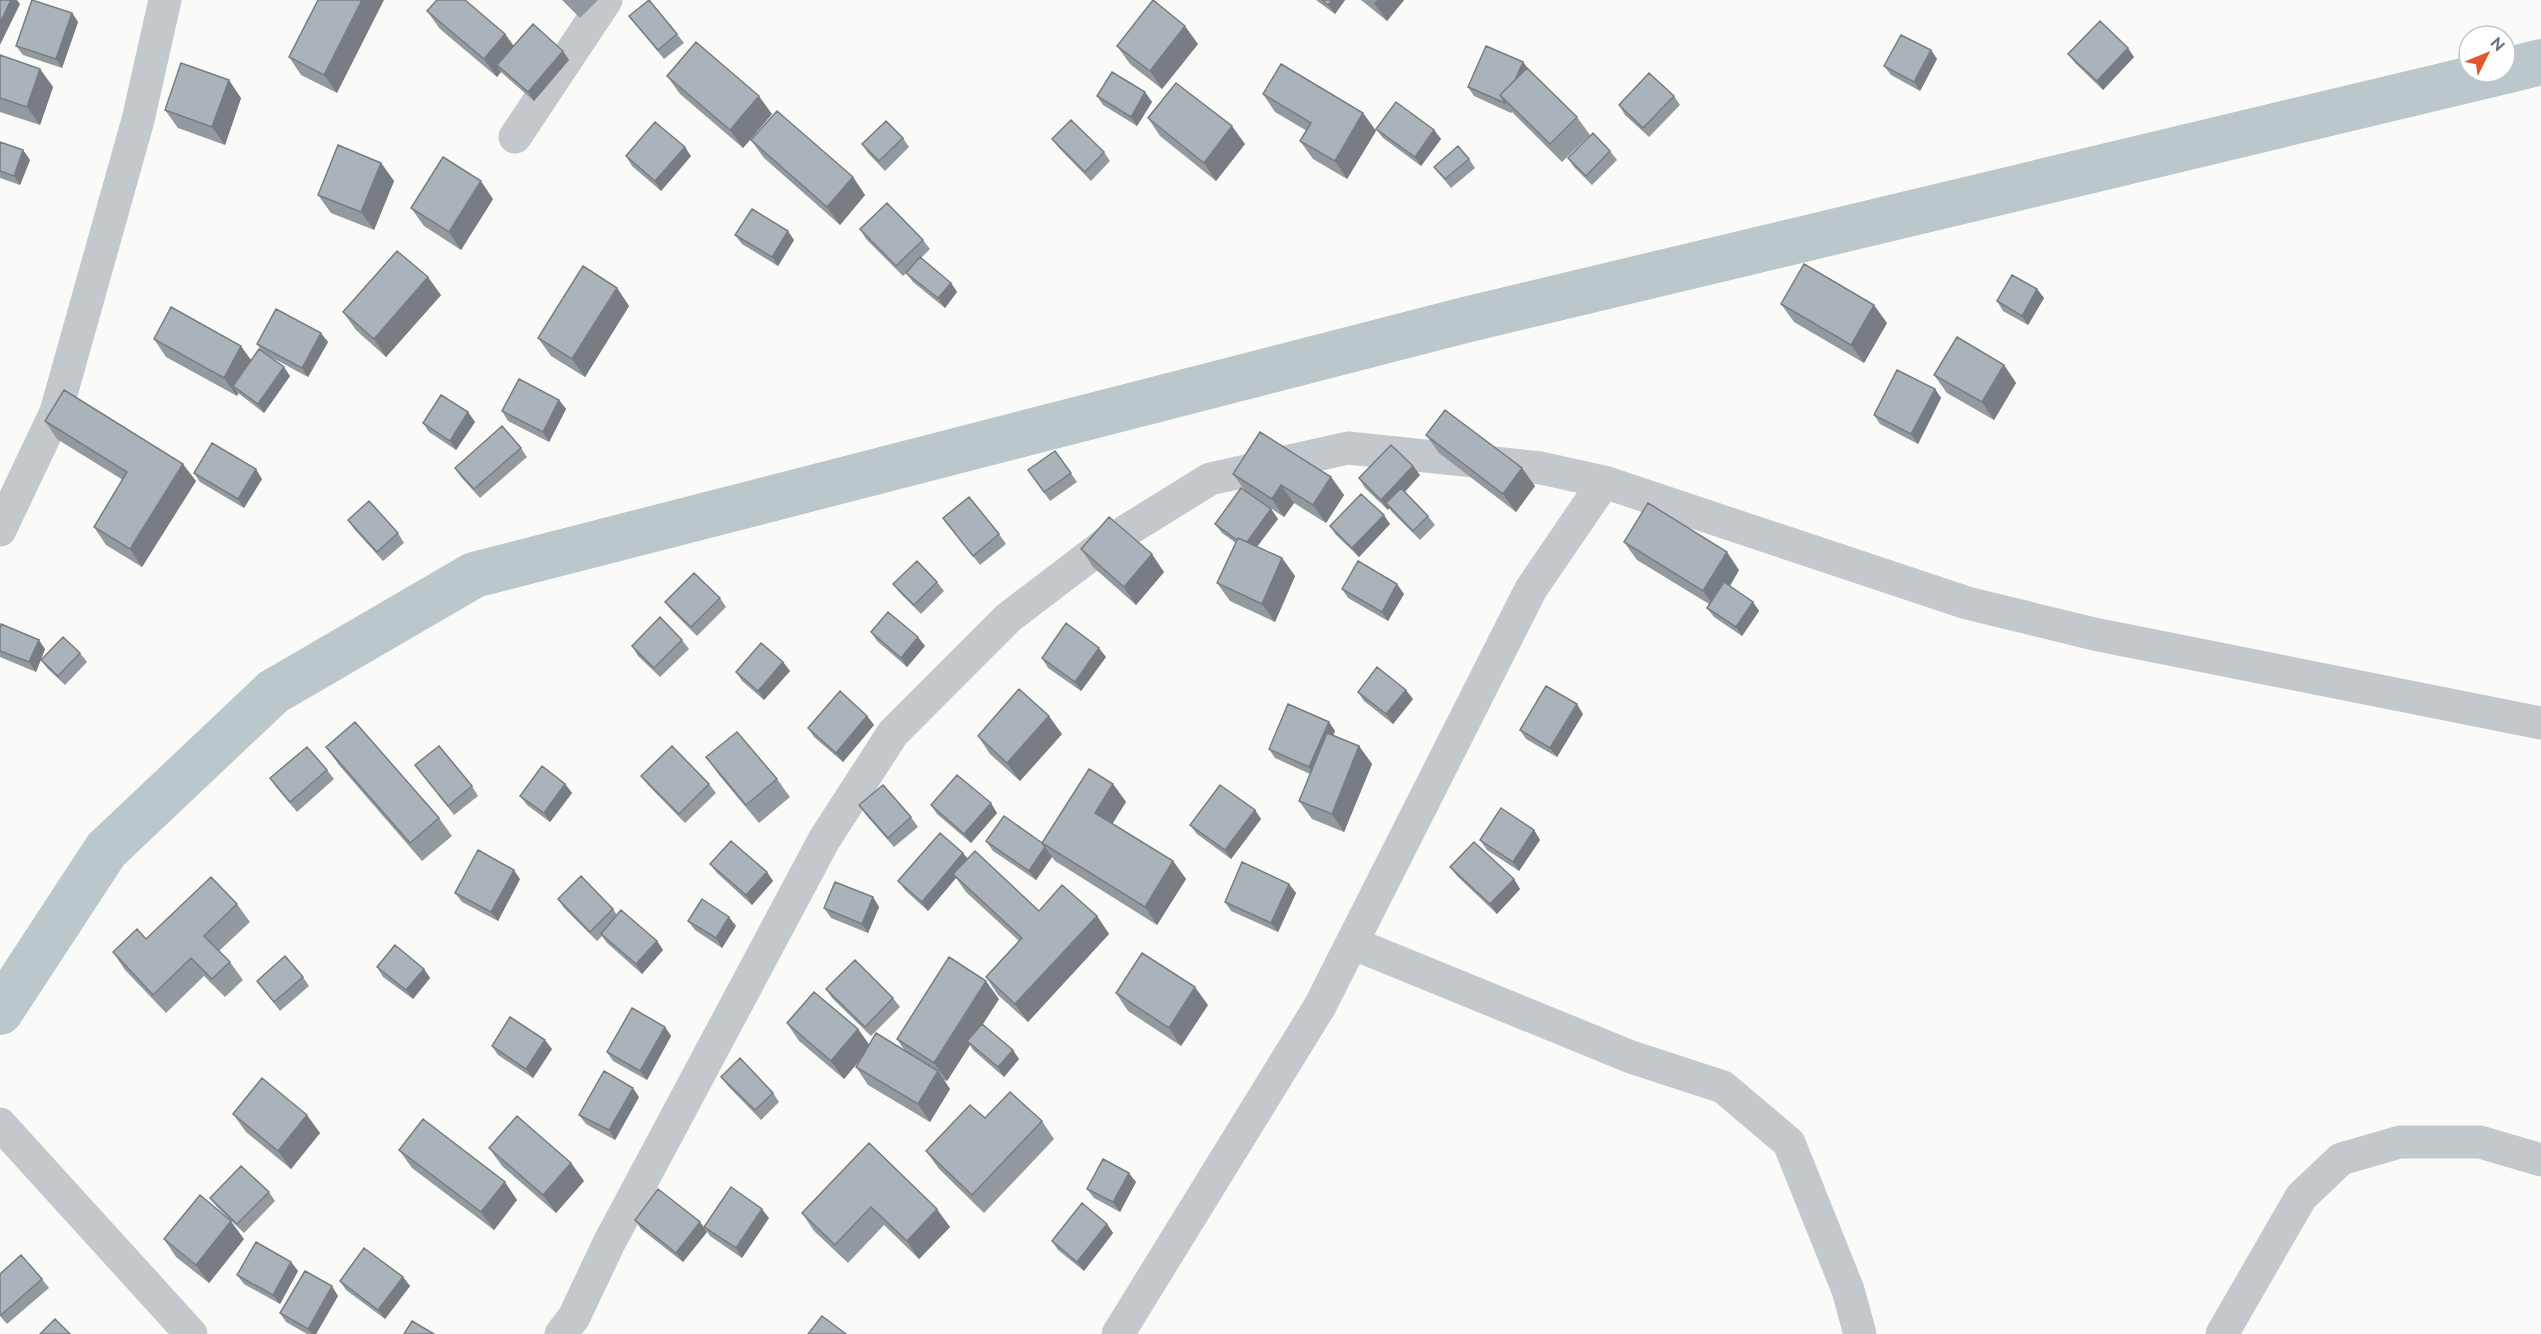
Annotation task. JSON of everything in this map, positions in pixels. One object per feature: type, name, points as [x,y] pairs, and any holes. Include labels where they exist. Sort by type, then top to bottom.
[{"type":"street","points":[[0,530],[9,489],[56,412],[138,120],[165,0]]},
{"type":"street","points":[[515,137],[606,0]]},
{"type":"street","points":[[561,1334],[574,1317],[609,1243],[824,840],[893,733],[1008,618],[1105,544],[1210,478],[1348,448],[1540,468],[1604,482],[1967,603],[2094,634],[2541,723]]},
{"type":"street","points":[[1118,1334],[1320,1006],[1531,589],[1604,482]]},
{"type":"street","points":[[1352,942],[1631,1057],[1723,1087],[1789,1143],[1848,1290],[1860,1334]]},
{"type":"street","points":[[0,1124],[191,1334]]},
{"type":"street","points":[[2222,1334],[2301,1197],[2341,1159],[2400,1142],[2480,1142],[2541,1160]]},
{"type":"building","points":[[0,0],[11,0],[0,23]]},
{"type":"building","points":[[32,0],[72,13],[56,59],[16,46]]},
{"type":"building","points":[[318,0],[362,0],[324,75],[289,57]]},
{"type":"building","points":[[437,0],[465,0],[505,34],[484,59],[427,11]]},
{"type":"building","points":[[649,0],[677,34],[658,50],[629,16]]},
{"type":"building","points":[[1153,0],[1185,26],[1150,71],[1117,46]]},
{"type":"building","points":[[1322,0],[1332,0],[1328,5]]},
{"type":"building","points":[[2100,21],[2128,48],[2097,81],[2068,54]]},
{"type":"building","points":[[533,24],[563,51],[528,92],[497,65]]},
{"type":"building","points":[[1901,35],[1931,50],[1914,82],[1884,66]]},
{"type":"building","points":[[696,42],[759,96],[730,130],[667,76]]},
{"type":"building","points":[[1486,46],[1523,62],[1515,80],[1500,95],[1505,103],[1468,87]]},
{"type":"building","points":[[0,55],[40,69],[27,107],[0,98]]},
{"type":"building","points":[[181,63],[229,80],[212,127],[165,110]]},
{"type":"building","points":[[1281,64],[1363,113],[1335,161],[1300,141],[1311,123],[1263,94]]},
{"type":"building","points":[[1527,68],[1577,117],[1550,144],[1500,95]]},
{"type":"building","points":[[1112,72],[1145,92],[1131,117],[1097,96]]},
{"type":"building","points":[[1649,73],[1674,96],[1643,128],[1619,105]]},
{"type":"building","points":[[1176,83],[1232,126],[1204,163],[1148,118]]},
{"type":"building","points":[[1396,102],[1434,130],[1415,157],[1376,129]]},
{"type":"building","points":[[777,111],[853,177],[827,207],[751,140]]},
{"type":"building","points":[[1071,120],[1104,152],[1085,172],[1052,139]]},
{"type":"building","points":[[886,121],[903,138],[879,161],[862,144]]},
{"type":"building","points":[[655,122],[685,147],[655,181],[626,156]]},
{"type":"building","points":[[1593,133],[1610,151],[1586,176],[1568,158]]},
{"type":"building","points":[[0,142],[23,150],[14,176],[0,171]]},
{"type":"building","points":[[338,145],[381,163],[361,212],[318,195]]},
{"type":"building","points":[[1458,146],[1469,159],[1445,179],[1434,167]]},
{"type":"building","points":[[443,157],[481,181],[449,232],[411,208]]},
{"type":"building","points":[[887,203],[923,240],[896,266],[860,229]]},
{"type":"building","points":[[752,209],[788,231],[772,257],[735,235]]},
{"type":"building","points":[[397,251],[428,277],[374,339],[343,312]]},
{"type":"building","points":[[920,257],[951,283],[938,298],[906,273]]},
{"type":"building","points":[[1804,264],[1874,305],[1851,345],[1781,304]]},
{"type":"building","points":[[583,266],[617,288],[572,359],[538,338]]},
{"type":"building","points":[[2012,275],[2037,289],[2022,316],[1997,301]]},
{"type":"building","points":[[171,307],[241,346],[224,378],[154,339]]},
{"type":"building","points":[[276,309],[321,333],[302,368],[257,344]]},
{"type":"building","points":[[1957,337],[2004,365],[1982,402],[1934,375]]},
{"type":"building","points":[[259,349],[284,367],[258,404],[233,386]]},
{"type":"building","points":[[1897,370],[1935,389],[1911,434],[1874,415]]},
{"type":"building","points":[[519,379],[559,400],[543,432],[502,411]]},
{"type":"building","points":[[64,390],[183,464],[130,549],[94,527],[127,472],[45,421]]},
{"type":"building","points":[[441,395],[468,412],[450,441],[423,423]]},
{"type":"building","points":[[1445,410],[1522,468],[1503,494],[1426,435]]},
{"type":"building","points":[[502,426],[521,448],[474,489],[455,468]]},
{"type":"building","points":[[1260,432],[1331,477],[1313,505],[1281,485],[1272,499],[1233,474]]},
{"type":"building","points":[[212,443],[256,469],[238,499],[194,473]]},
{"type":"building","points":[[1391,445],[1413,466],[1381,500],[1359,478]]},
{"type":"building","points":[[1055,451],[1071,473],[1044,492],[1028,470]]},
{"type":"building","points":[[1241,488],[1271,509],[1247,542],[1238,538],[1237,540],[1215,524]]},
{"type":"building","points":[[1401,488],[1428,516],[1413,531],[1386,503]]},
{"type":"building","points":[[1361,494],[1384,515],[1352,548],[1330,526]]},
{"type":"building","points":[[969,497],[999,534],[973,556],[943,518]]},
{"type":"building","points":[[369,501],[398,533],[377,552],[348,520]]},
{"type":"building","points":[[1648,503],[1727,552],[1703,591],[1624,542]]},
{"type":"building","points":[[1109,517],[1152,554],[1124,587],[1081,549]]},
{"type":"building","points":[[1238,538],[1282,558],[1262,604],[1217,583]]},
{"type":"building","points":[[917,561],[937,582],[914,605],[893,584]]},
{"type":"building","points":[[1358,561],[1397,584],[1382,612],[1342,589]]},
{"type":"building","points":[[694,573],[720,598],[691,627],[665,602]]},
{"type":"building","points":[[1724,582],[1753,602],[1736,627],[1707,608]]},
{"type":"building","points":[[888,612],[918,637],[901,658],[871,632]]},
{"type":"building","points":[[660,617],[682,640],[654,668],[632,646]]},
{"type":"building","points":[[1066,623],[1099,648],[1075,682],[1042,658]]},
{"type":"building","points":[[1,624],[39,640],[29,662],[0,651]]},
{"type":"building","points":[[63,637],[80,653],[58,676],[41,660]]},
{"type":"building","points":[[761,643],[783,662],[758,691],[736,672]]},
{"type":"building","points":[[1377,667],[1406,690],[1386,714],[1358,692]]},
{"type":"building","points":[[1546,686],[1577,704],[1550,748],[1520,730]]},
{"type":"building","points":[[1019,689],[1049,716],[1007,763],[978,736]]},
{"type":"building","points":[[840,691],[867,716],[836,753],[808,728]]},
{"type":"building","points":[[1288,704],[1329,722],[1309,767],[1269,749]]},
{"type":"building","points":[[355,722],[439,818],[410,843],[326,747]]},
{"type":"building","points":[[737,732],[777,779],[746,805],[706,757]]},
{"type":"building","points":[[1327,733],[1359,746],[1332,814],[1299,801]]},
{"type":"building","points":[[439,746],[472,786],[448,806],[415,765]]},
{"type":"building","points":[[672,746],[709,784],[679,814],[641,776]]},
{"type":"building","points":[[307,747],[327,770],[290,802],[270,778]]},
{"type":"building","points":[[542,766],[565,784],[544,813],[520,796]]},
{"type":"building","points":[[1089,769],[1113,784],[1095,813],[1173,861],[1145,907],[1042,843]]},
{"type":"building","points":[[957,775],[991,803],[964,834],[931,805]]},
{"type":"building","points":[[883,785],[911,817],[888,838],[859,805]]},
{"type":"building","points":[[1220,785],[1255,810],[1225,850],[1190,825]]},
{"type":"building","points":[[1501,808],[1534,830],[1513,862],[1480,840]]},
{"type":"building","points":[[1004,816],[1045,847],[1029,871],[986,841]]},
{"type":"building","points":[[940,833],[963,853],[922,902],[898,881]]},
{"type":"building","points":[[731,841],[767,872],[746,895],[710,864]]},
{"type":"building","points":[[1474,842],[1514,879],[1490,904],[1450,867]]},
{"type":"building","points":[[478,850],[514,870],[491,912],[455,893]]},
{"type":"building","points":[[975,851],[1039,911],[1062,885],[1097,916],[1015,1004],[986,977],[1022,938],[953,874]]},
{"type":"building","points":[[1242,862],[1289,884],[1271,923],[1225,902]]},
{"type":"building","points":[[581,876],[613,909],[590,932],[558,899]]},
{"type":"building","points":[[211,877],[237,904],[204,936],[230,962],[212,979],[191,958],[153,995],[113,952],[137,929],[146,939]]},
{"type":"building","points":[[835,882],[873,897],[862,924],[824,908]]},
{"type":"building","points":[[702,899],[729,917],[716,938],[688,921]]},
{"type":"building","points":[[621,910],[657,941],[636,964],[601,934]]},
{"type":"building","points":[[395,945],[424,969],[406,990],[377,967]]},
{"type":"building","points":[[1142,953],[1195,987],[1169,1028],[1116,993]]},
{"type":"building","points":[[285,956],[303,977],[274,1002],[257,981]]},
{"type":"building","points":[[949,957],[986,981],[934,1063],[897,1039]]},
{"type":"building","points":[[855,960],[893,998],[865,1027],[826,989]]},
{"type":"building","points":[[814,992],[858,1029],[831,1061],[787,1023]]},
{"type":"building","points":[[632,1008],[665,1027],[640,1071],[607,1052]]},
{"type":"building","points":[[510,1017],[545,1040],[526,1069],[492,1046]]},
{"type":"building","points":[[982,1024],[1013,1050],[998,1067],[967,1041]]},
{"type":"building","points":[[876,1033],[938,1071],[918,1104],[856,1067]]},
{"type":"building","points":[[740,1058],[773,1093],[755,1110],[721,1077]]},
{"type":"building","points":[[604,1071],[633,1088],[609,1130],[579,1115]]},
{"type":"building","points":[[262,1078],[307,1115],[278,1151],[233,1114]]},
{"type":"building","points":[[1010,1092],[1042,1121],[972,1195],[926,1151],[970,1105],[985,1118]]},
{"type":"building","points":[[517,1116],[571,1163],[543,1195],[489,1148]]},
{"type":"building","points":[[423,1119],[505,1182],[481,1212],[399,1150]]},
{"type":"building","points":[[869,1143],[937,1209],[907,1241],[871,1207],[835,1245],[802,1213]]},
{"type":"building","points":[[1103,1159],[1129,1173],[1113,1202],[1087,1189]]},
{"type":"building","points":[[241,1166],[269,1192],[237,1224],[210,1198]]},
{"type":"building","points":[[731,1187],[762,1209],[736,1248],[704,1227]]},
{"type":"building","points":[[658,1189],[700,1222],[676,1253],[635,1220]]},
{"type":"building","points":[[200,1195],[231,1221],[196,1265],[164,1239]]},
{"type":"building","points":[[1082,1203],[1107,1224],[1077,1262],[1052,1241]]},
{"type":"building","points":[[256,1242],[291,1262],[273,1295],[237,1275]]},
{"type":"building","points":[[364,1248],[403,1277],[378,1310],[340,1281]]},
{"type":"building","points":[[21,1255],[42,1279],[1,1315],[0,1274]]},
{"type":"building","points":[[305,1271],[332,1286],[308,1329],[280,1313]]},
{"type":"building","points":[[822,1316],[846,1334],[808,1334]]},
{"type":"building","points":[[55,1319],[70,1334],[40,1334]]},
{"type":"building","points":[[412,1321],[434,1334],[404,1334]]},
{"type":"waterway","points":[[2517,68],[2541,62]]},
{"type":"waterway","points":[[0,1012],[106,850],[273,692],[474,575],[1465,320],[2457,83]]}]
